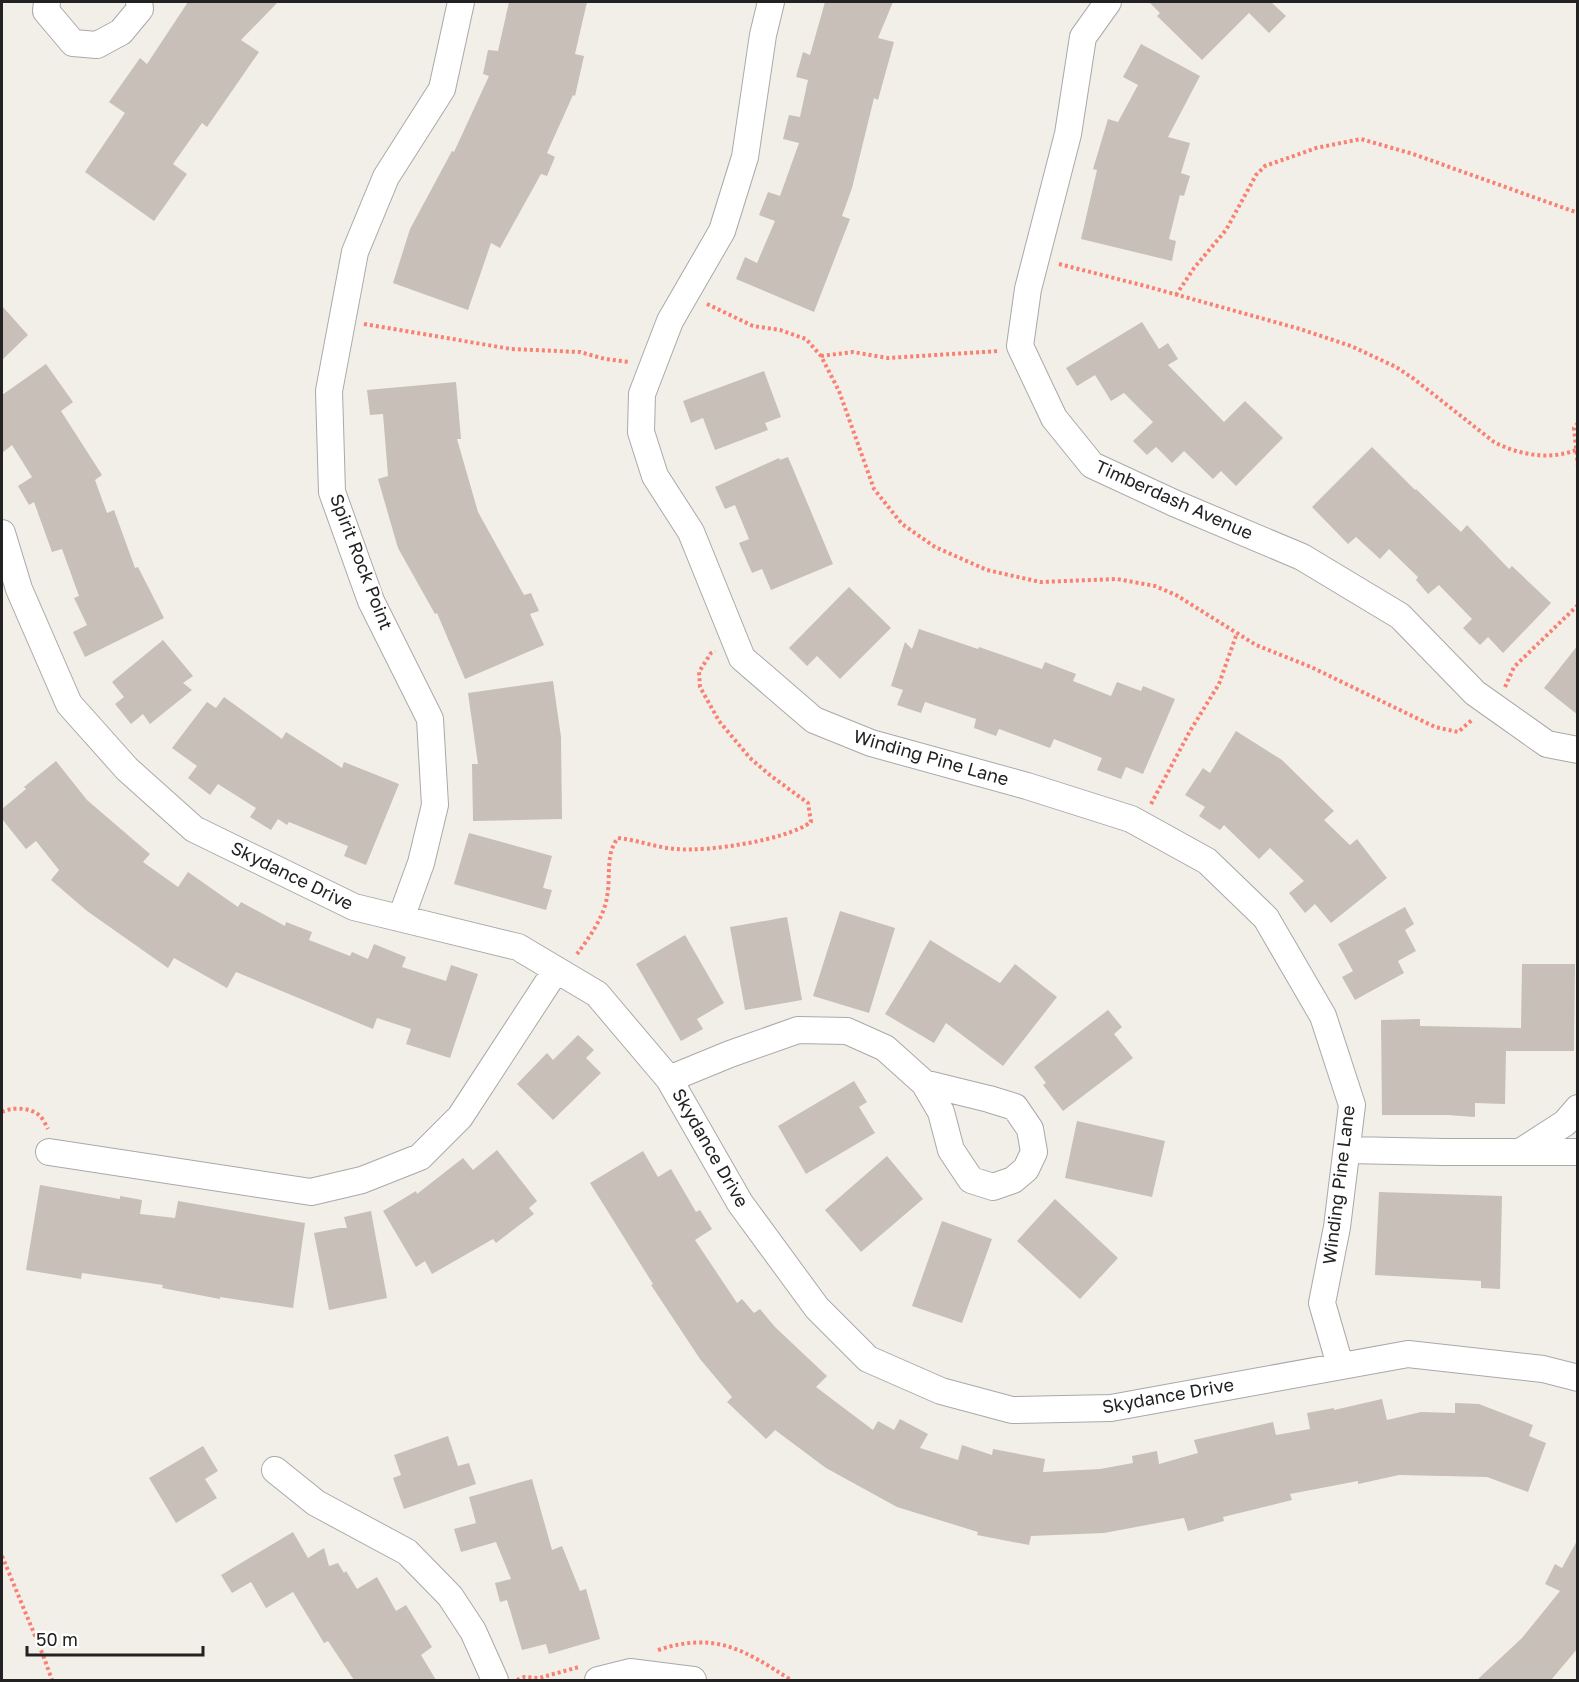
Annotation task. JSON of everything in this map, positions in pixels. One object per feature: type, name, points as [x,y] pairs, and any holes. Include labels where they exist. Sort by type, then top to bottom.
[{"type":"street","points":[[47,2],[46,11],[73,43],[97,45],[121,32],[140,9],[139,2]]},
{"type":"street","name":"Spirit Rock Point","points":[[401,918],[421,863],[435,805],[430,719],[371,600],[332,492],[329,391],[356,252],[386,177],[442,89],[461,2]]},
{"type":"street","name":"Winding Pine Lane","points":[[771,2],[763,35],[745,157],[722,231],[670,321],[642,394],[641,432],[655,476],[691,532],[742,658],[814,720],[871,743],[1027,786],[1131,819],[1207,861],[1266,918],[1323,1016],[1352,1105],[1337,1227],[1322,1303],[1340,1365]]},
{"type":"street","points":[[1020,346],[1035,258],[1068,134],[1083,37],[1108,2]]},
{"type":"street","name":"Timberdash Avenue","points":[[1020,346],[1054,418],[1092,465],[1174,503],[1302,557],[1400,616],[1475,693],[1547,744],[1578,750]]},
{"type":"street","name":"Skydance Drive","points":[[2,533],[20,589],[69,704],[127,769],[194,829],[354,907],[518,947],[597,994],[669,1079],[740,1203],[817,1308],[868,1359],[941,1391],[1012,1410],[1111,1408],[1408,1354],[1543,1369],[1578,1378]]},
{"type":"street","points":[[49,1152],[311,1192],[362,1180],[420,1157],[460,1117],[556,970]]},
{"type":"street","points":[[669,1079],[798,1030],[847,1031],[885,1048],[924,1083],[940,1112],[951,1150],[971,1180],[993,1187],[1013,1180],[1026,1169],[1034,1152],[1030,1129],[1015,1107],[924,1083]]},
{"type":"street","points":[[1520,1152],[1566,1123],[1578,1108]]},
{"type":"street","points":[[1347,1150],[1578,1152]]},
{"type":"street","points":[[275,1470],[316,1503],[407,1552],[448,1592],[473,1631],[495,1680]]},
{"type":"street","points":[[598,1680],[630,1672],[693,1680]]},
{"type":"path","points":[[1176,295],[1194,268],[1226,230],[1256,175],[1265,166],[1316,148],[1361,138],[1413,154],[1578,213]]},
{"type":"path","points":[[1035,258],[1300,329],[1351,346],[1396,367],[1485,436],[1511,450],[1527,455],[1577,449]]},
{"type":"path","points":[[687,292],[712,307],[753,326],[780,330],[806,339],[821,356],[839,391],[874,489],[902,524],[916,535],[935,547],[987,570],[1040,582],[1117,579],[1155,586],[1176,595],[1256,645],[1311,667],[1435,726],[1458,732],[1503,691],[1514,667],[1578,605]]},
{"type":"path","points":[[342,322],[410,331],[511,349],[580,352],[652,366]]},
{"type":"path","points":[[821,356],[853,352],[888,358],[998,351],[1020,346]]},
{"type":"path","points":[[1578,423],[1574,428],[1578,466]]},
{"type":"path","points":[[1140,824],[1190,731],[1219,684],[1237,633]]},
{"type":"path","points":[[556,970],[573,960],[598,921],[608,897],[608,870],[614,843],[618,838],[634,839],[677,849],[710,848],[773,837],[804,828],[811,822],[808,803],[750,758],[719,720],[700,687],[699,672],[711,653],[735,642]]},
{"type":"path","points":[[2,1112],[8,1108],[31,1110],[41,1116],[49,1131],[49,1152]]},
{"type":"path","points":[[2,1556],[40,1645],[52,1680]]},
{"type":"building","points":[[188,2],[278,2],[241,40],[259,52],[207,127],[202,123],[173,164],[187,174],[154,221],[85,172],[125,113],[109,102],[140,58],[147,64]]},
{"type":"building","points":[[509,2],[587,2],[575,54],[584,56],[575,96],[573,95],[547,153],[555,157],[547,176],[541,174],[500,248],[491,243],[468,310],[393,283],[410,229],[452,151],[454,152],[489,76],[483,74],[488,50],[498,51]]},
{"type":"building","points":[[825,2],[893,2],[878,38],[894,42],[878,100],[874,98],[852,188],[842,216],[850,219],[814,312],[736,279],[745,257],[757,263],[775,221],[759,215],[768,192],[780,196],[799,143],[783,139],[789,115],[800,117],[808,80],[796,77],[803,52],[810,55]]},
{"type":"building","points":[[1149,2],[1271,2],[1286,16],[1269,33],[1249,13],[1202,60],[1157,16],[1160,13]]},
{"type":"building","points":[[1141,44],[1200,76],[1168,137],[1190,143],[1181,173],[1190,176],[1184,196],[1180,195],[1169,239],[1176,241],[1172,261],[1081,239],[1097,170],[1093,169],[1108,119],[1118,122],[1138,85],[1123,77]]},
{"type":"building","points":[[2,306],[28,335],[2,360]]},
{"type":"building","points":[[1142,322],[1159,349],[1168,343],[1178,359],[1168,365],[1224,422],[1245,401],[1283,438],[1236,486],[1221,471],[1213,479],[1184,451],[1172,463],[1156,447],[1147,455],[1133,441],[1153,422],[1124,393],[1111,401],[1095,375],[1077,386],[1066,368]]},
{"type":"building","points":[[46,364],[73,402],[61,411],[102,475],[95,480],[107,513],[114,510],[135,568],[138,567],[164,618],[85,657],[73,632],[87,625],[74,598],[79,596],[62,549],[52,552],[34,502],[29,505],[18,486],[32,477],[12,445],[2,453],[2,395]]},
{"type":"building","points":[[764,371],[781,417],[765,423],[768,430],[715,450],[703,418],[691,423],[683,401]]},
{"type":"building","points":[[456,382],[461,439],[457,439],[478,512],[524,595],[531,593],[539,611],[530,614],[544,645],[465,679],[437,613],[435,614],[398,548],[378,479],[388,476],[383,414],[370,415],[367,390]]},
{"type":"building","points":[[1372,447],[1461,532],[1467,525],[1509,569],[1512,566],[1551,603],[1503,653],[1488,637],[1480,645],[1463,628],[1472,619],[1439,585],[1428,594],[1416,580],[1418,577],[1389,549],[1380,559],[1356,537],[1348,544],[1312,507]]},
{"type":"building","points":[[788,457],[833,564],[771,590],[762,569],[752,573],[739,543],[749,539],[735,505],[725,509],[715,487],[779,458],[780,460]]},
{"type":"building","points":[[849,587],[891,628],[840,679],[817,656],[807,666],[789,648]]},
{"type":"building","points":[[919,629],[1042,669],[1045,662],[1076,674],[1073,681],[1111,696],[1117,682],[1141,691],[1143,686],[1175,699],[1143,774],[1126,767],[1121,779],[1097,770],[1102,758],[1054,739],[1050,748],[999,729],[996,736],[974,728],[976,719],[925,702],[921,713],[897,705],[903,690],[891,686],[905,642],[912,649]]},
{"type":"building","points":[[163,640],[193,676],[183,683],[192,690],[150,724],[143,714],[131,724],[115,704],[124,697],[112,682]]},
{"type":"building","points":[[1578,645],[1578,715],[1544,688]]},
{"type":"building","points":[[553,681],[561,737],[562,819],[473,821],[472,764],[478,764],[468,693]]},
{"type":"building","points":[[224,697],[282,739],[286,732],[342,768],[344,762],[399,784],[366,865],[344,856],[348,846],[289,822],[287,825],[278,819],[271,830],[250,817],[256,808],[218,784],[210,795],[188,778],[197,766],[172,748],[207,702],[216,708]]},
{"type":"building","points":[[1236,731],[1282,760],[1334,811],[1324,820],[1350,845],[1357,839],[1387,878],[1331,923],[1315,904],[1305,913],[1289,893],[1304,881],[1270,848],[1259,859],[1224,825],[1220,830],[1199,816],[1205,807],[1185,795],[1203,768],[1210,773]]},
{"type":"building","points":[[56,761],[87,800],[150,854],[143,862],[178,887],[188,872],[238,907],[241,902],[285,926],[286,922],[312,932],[309,940],[350,956],[352,952],[368,959],[374,944],[406,957],[402,967],[446,981],[451,965],[478,974],[450,1058],[406,1044],[411,1029],[377,1018],[373,1029],[236,972],[227,988],[174,958],[168,968],[87,911],[51,880],[59,870],[36,841],[26,849],[2,819],[2,809],[26,789],[24,787]]},
{"type":"building","points":[[469,833],[552,856],[543,888],[552,890],[546,910],[454,884]]},
{"type":"building","points":[[1405,907],[1414,924],[1405,930],[1416,951],[1398,961],[1404,973],[1355,1000],[1342,977],[1353,971],[1338,944]]},
{"type":"building","points":[[840,911],[895,928],[869,1013],[813,996]]},
{"type":"building","points":[[787,917],[802,1000],[745,1010],[730,927]]},
{"type":"building","points":[[685,935],[724,1003],[697,1019],[703,1029],[681,1041],[636,964]]},
{"type":"building","points":[[930,940],[1000,983],[1015,964],[1057,997],[1003,1066],[946,1023],[934,1043],[885,1014]]},
{"type":"building","points":[[1522,964],[1575,964],[1574,1051],[1506,1051],[1505,1104],[1475,1103],[1475,1117],[1382,1115],[1381,1020],[1420,1019],[1420,1026],[1521,1028]]},
{"type":"building","points":[[1108,1010],[1122,1027],[1114,1034],[1133,1058],[1063,1111],[1043,1085],[1046,1083],[1034,1067]]},
{"type":"building","points":[[578,1035],[594,1050],[586,1058],[601,1073],[553,1120],[517,1084],[547,1053],[553,1060]]},
{"type":"building","points":[[854,1081],[867,1102],[859,1107],[875,1133],[806,1174],[778,1126]]},
{"type":"building","points":[[1077,1121],[1165,1141],[1152,1197],[1065,1178]]},
{"type":"building","points":[[497,1150],[537,1201],[529,1208],[534,1214],[496,1243],[493,1239],[432,1274],[425,1261],[416,1267],[383,1211],[416,1191],[417,1194],[463,1158],[473,1170]]},
{"type":"building","points":[[643,1151],[658,1177],[671,1169],[696,1212],[700,1210],[712,1229],[695,1240],[737,1303],[742,1299],[754,1313],[760,1309],[775,1327],[827,1376],[816,1387],[873,1430],[878,1421],[894,1430],[900,1419],[928,1434],[920,1448],[958,1460],[962,1445],[992,1455],[993,1449],[1045,1459],[1043,1472],[1100,1469],[1133,1463],[1132,1456],[1157,1451],[1159,1464],[1198,1453],[1194,1440],[1273,1422],[1276,1435],[1310,1429],[1307,1413],[1334,1408],[1334,1410],[1382,1399],[1387,1420],[1421,1412],[1455,1413],[1455,1403],[1479,1404],[1533,1425],[1529,1436],[1546,1443],[1528,1492],[1487,1477],[1399,1475],[1358,1484],[1358,1481],[1290,1494],[1292,1500],[1223,1517],[1224,1521],[1188,1531],[1184,1518],[1104,1533],[1031,1536],[1029,1545],[977,1535],[978,1532],[897,1507],[826,1468],[775,1430],[766,1439],[727,1402],[732,1397],[700,1359],[651,1285],[653,1284],[590,1183]]},
{"type":"building","points":[[887,1156],[923,1199],[861,1252],[825,1210]]},
{"type":"building","points":[[40,1185],[120,1199],[120,1196],[142,1200],[140,1214],[175,1218],[178,1201],[305,1223],[293,1308],[220,1297],[220,1299],[162,1288],[163,1285],[82,1273],[81,1279],[26,1270]]},
{"type":"building","points":[[1379,1192],[1502,1196],[1500,1289],[1481,1288],[1481,1281],[1375,1275]]},
{"type":"building","points":[[1055,1199],[1118,1258],[1080,1299],[1017,1241]]},
{"type":"building","points":[[371,1211],[387,1298],[329,1310],[314,1233],[347,1228],[344,1217]]},
{"type":"building","points":[[942,1221],[992,1239],[962,1323],[912,1306]]},
{"type":"building","points":[[448,1436],[458,1466],[469,1463],[476,1484],[404,1509],[393,1478],[401,1475],[394,1455]]},
{"type":"building","points":[[203,1446],[218,1471],[205,1479],[217,1498],[176,1523],[149,1478]]},
{"type":"building","points":[[532,1479],[552,1550],[562,1546],[580,1591],[586,1589],[600,1639],[549,1654],[546,1644],[522,1650],[507,1600],[500,1602],[495,1583],[511,1579],[496,1542],[461,1552],[454,1529],[476,1523],[469,1497]]},
{"type":"building","points":[[293,1532],[308,1558],[324,1548],[329,1566],[338,1563],[357,1589],[377,1577],[396,1611],[406,1605],[432,1647],[421,1655],[436,1680],[354,1680],[328,1641],[324,1643],[293,1592],[266,1608],[251,1582],[232,1593],[221,1575]]},
{"type":"building","points":[[1578,1539],[1578,1648],[1551,1680],[1477,1680],[1522,1638],[1560,1591],[1545,1584],[1555,1564],[1562,1568]]}]
